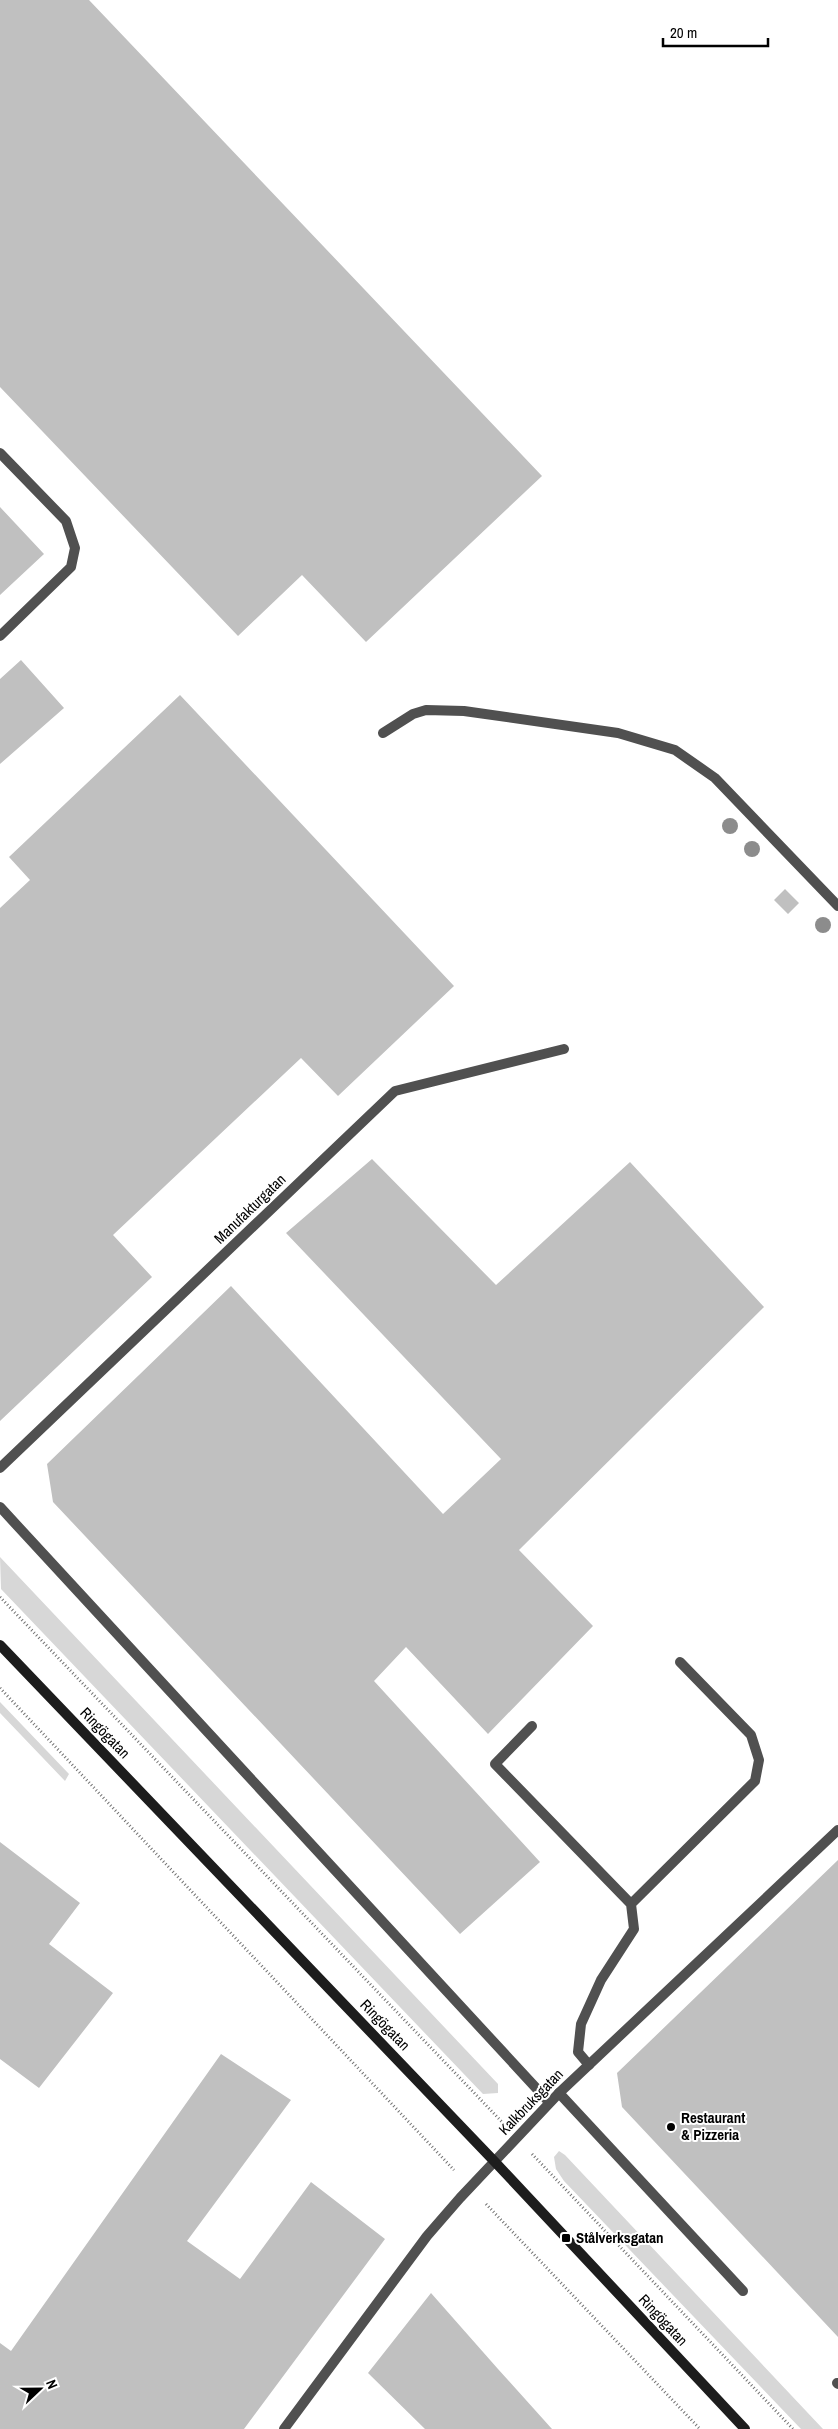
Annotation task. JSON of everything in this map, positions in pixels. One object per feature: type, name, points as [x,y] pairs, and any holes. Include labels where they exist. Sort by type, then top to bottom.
[{"type":"street","points":[[0,453],[66,521],[75,548],[71,566],[0,636]]},
{"type":"street","points":[[384,733],[413,714],[426,710],[464,711],[618,733],[675,750],[715,778],[838,906]]},
{"type":"street","name":"Manufakturgatan","points":[[0,1468],[396,1091],[564,1049]]},
{"type":"street","points":[[0,1507],[549,2102]]},
{"type":"street","name":"Ringögatan","points":[[0,1645],[495,2162],[745,2429]]},
{"type":"street","points":[[631,1904],[755,1781],[759,1760],[751,1735],[680,1662]]},
{"type":"street","points":[[532,1726],[495,1764],[631,1904],[634,1929],[601,1980],[581,2024],[578,2052],[589,2065]]},
{"type":"street","name":"Kalkbruksgatan","points":[[284,2429],[427,2236],[470,2187],[549,2102],[838,1830]]},
{"type":"street","points":[[559,2093],[743,2291]]},
{"type":"path","points":[[0,1597],[793,2429]]},
{"type":"path","points":[[0,1688],[700,2429]]},
{"type":"shaded area","points":[[0,1557],[498,2084],[498,2093],[483,2094],[1,1589]]},
{"type":"shaded area","points":[[0,1702],[69,1774],[65,1781],[0,1713]]},
{"type":"shaded area","points":[[559,2151],[565,2155],[823,2429],[801,2429],[564,2181],[556,2169],[554,2157]]},
{"type":"building","points":[[0,0],[89,0],[542,476],[366,642],[302,575],[238,636],[0,387]]},
{"type":"building","points":[[0,507],[44,554],[0,595]]},
{"type":"building","points":[[21,660],[64,708],[0,764],[0,679]]},
{"type":"building","points":[[180,695],[454,986],[338,1096],[301,1058],[113,1235],[152,1277],[0,1421],[0,908],[30,880],[9,857]]},
{"type":"building","points":[[785,889],[799,903],[788,914],[774,900]]},
{"type":"building","points":[[372,1159],[496,1285],[630,1162],[764,1307],[519,1550],[593,1626],[488,1734],[406,1647],[374,1681],[540,1862],[460,1934],[53,1502],[47,1464],[231,1286],[443,1514],[501,1459],[286,1233]]},
{"type":"building","points":[[0,1842],[80,1903],[49,1944],[113,1993],[39,2088],[0,2059]]},
{"type":"building","points":[[838,1860],[838,2337],[622,2107],[617,2073]]},
{"type":"building","points":[[221,2054],[291,2100],[187,2241],[240,2279],[311,2182],[385,2239],[244,2429],[0,2429],[0,2343],[11,2351]]},
{"type":"building","points":[[431,2293],[552,2429],[425,2429],[368,2373]]},
{"type":"place","name":"Restaurant & Pizzeria","points":[[671,2127]]},
{"type":"place","name":"Stålverksgatan","points":[[566,2238]]}]
